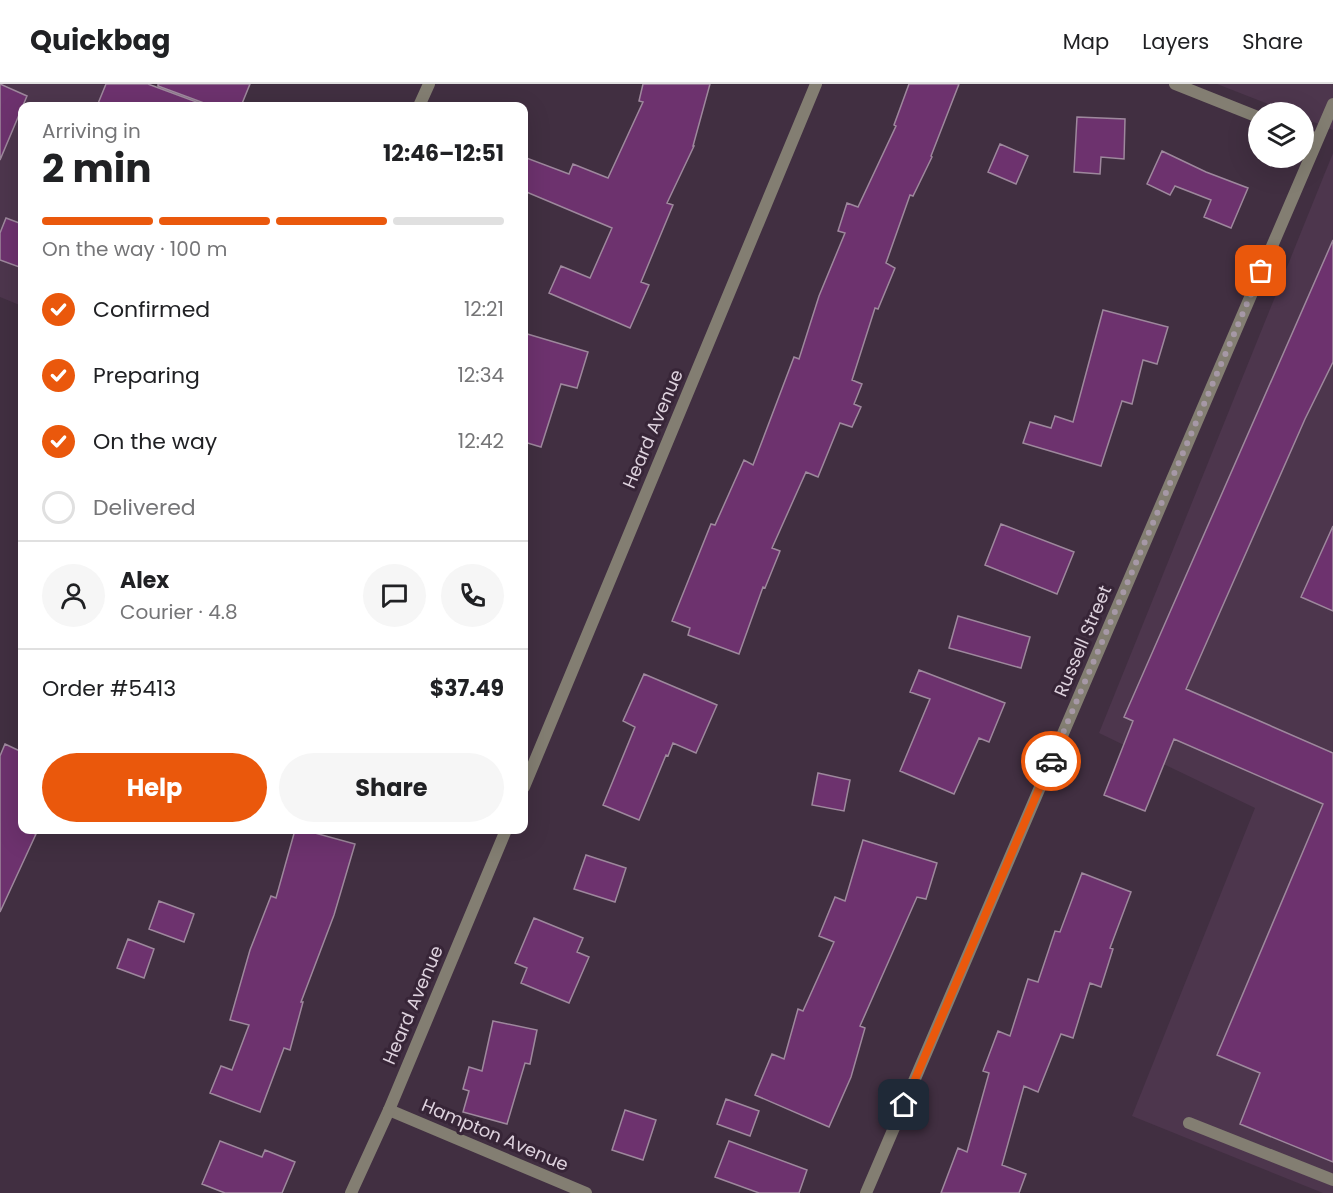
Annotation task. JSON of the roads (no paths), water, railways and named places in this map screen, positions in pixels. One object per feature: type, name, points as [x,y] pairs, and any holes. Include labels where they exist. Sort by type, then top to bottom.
[{"type":"street","points":[[421,102],[429,84]]},
{"type":"street","name":"Heard Avenue","points":[[528,777],[816,84]]},
{"type":"street","points":[[1175,84],[1248,113]]},
{"type":"street","name":"Russell Street","points":[[866,1193],[1333,104]]},
{"type":"street","name":"Heard Avenue","points":[[351,1193],[389,1110],[504,834]]},
{"type":"street","name":"Hampton Avenue","points":[[389,1110],[586,1193]]},
{"type":"street","points":[[1189,1123],[1333,1180]]}]
